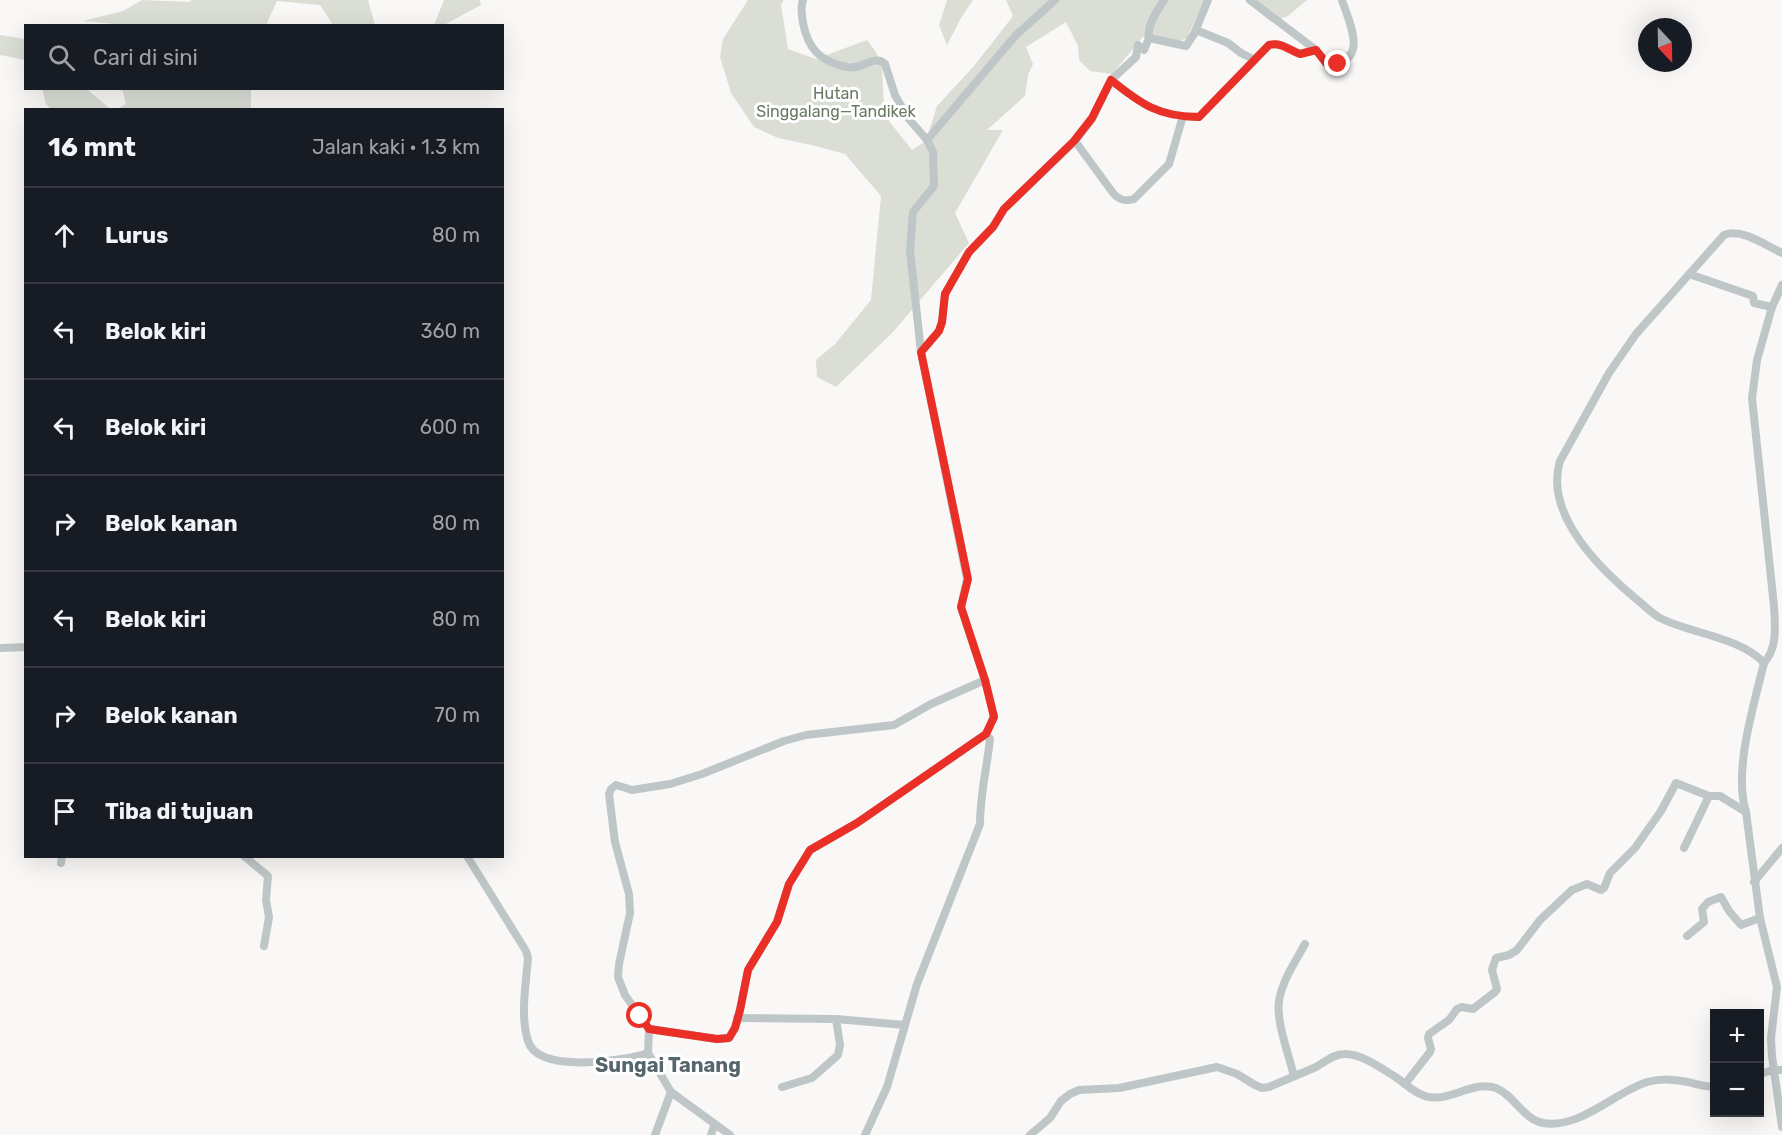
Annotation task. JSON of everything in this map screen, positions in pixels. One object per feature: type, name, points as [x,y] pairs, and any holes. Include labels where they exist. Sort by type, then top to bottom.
[{"type":"street","points":[[649,1029],[725,1040],[729,1038],[737,1018],[748,970],[777,922],[789,884],[810,850],[857,823],[986,734],[994,717],[985,680],[961,607],[968,579],[921,352],[910,251],[914,212],[934,186],[933,152],[908,118],[895,94],[885,64],[881,60],[876,59],[863,66],[849,68],[833,63],[815,52],[806,34],[801,9],[802,0]]},
{"type":"street","points":[[927,141],[1016,35],[1055,0]]},
{"type":"street","points":[[921,352],[939,331],[945,294],[969,252],[993,227],[1004,209],[1074,141],[1092,118],[1111,80],[1136,57],[1138,45],[1144,50],[1153,18],[1164,0]]},
{"type":"street","points":[[1149,38],[1186,46],[1196,30],[1208,0]]},
{"type":"street","points":[[1250,0],[1316,50],[1327,64],[1338,64],[1348,58],[1353,49],[1354,37],[1342,0]]},
{"type":"street","points":[[1196,30],[1228,43],[1254,59]]},
{"type":"street","points":[[1111,80],[1140,103],[1171,115],[1199,117],[1269,45],[1276,43],[1300,54],[1316,50]]},
{"type":"street","points":[[1074,141],[1113,194],[1117,198],[1128,201],[1134,199],[1169,164],[1183,116]]},
{"type":"street","points":[[1764,663],[1755,653],[1740,645],[1699,633],[1658,617],[1615,581],[1591,555],[1568,521],[1561,505],[1556,475],[1560,461],[1609,373],[1636,334],[1724,235],[1731,232],[1740,234],[1782,253]]},
{"type":"street","points":[[1689,274],[1753,296],[1754,303],[1772,307]]},
{"type":"street","points":[[1782,285],[1772,307],[1755,366],[1752,398],[1775,617],[1773,653],[1764,663],[1743,766],[1741,797],[1746,812],[1760,918],[1777,987],[1771,1038],[1778,1070],[1782,1127]]},
{"type":"street","points":[[0,648],[24,647]]},
{"type":"street","points":[[729,1135],[670,1092],[648,1053],[649,1029],[625,995],[618,977],[630,913],[629,894],[615,842],[609,794],[611,789],[616,785],[633,790],[670,784],[702,774],[784,741],[806,735],[894,725],[931,704],[985,680]]},
{"type":"street","points":[[865,1135],[886,1088],[917,984],[980,824],[980,807],[990,739],[986,734]]},
{"type":"street","points":[[1406,1084],[1430,1052],[1428,1038],[1430,1034],[1449,1020],[1456,1009],[1462,1006],[1473,1009],[1495,992],[1497,988],[1492,970],[1496,958],[1509,955],[1517,950],[1540,921],[1572,890],[1587,884],[1601,890],[1604,888],[1610,873],[1635,848],[1661,811],[1676,783],[1709,796],[1720,796],[1746,812]]},
{"type":"street","points":[[1684,848],[1709,796]]},
{"type":"street","points":[[1754,882],[1782,848]]},
{"type":"street","points":[[246,858],[268,876],[266,900],[270,917],[264,946]]},
{"type":"street","points":[[468,858],[526,951],[528,958],[524,1019],[528,1043],[540,1056],[553,1061],[626,1059],[648,1053]]},
{"type":"street","points":[[1687,936],[1704,922],[1702,909],[1704,904],[1721,897],[1741,925],[1760,918]]},
{"type":"street","points":[[1294,1076],[1281,1025],[1279,1001],[1305,944]]},
{"type":"street","points":[[737,1018],[836,1018],[904,1025]]},
{"type":"street","points":[[782,1087],[812,1078],[838,1055],[840,1045],[836,1018]]},
{"type":"street","points":[[1030,1135],[1050,1118],[1061,1101],[1079,1090],[1119,1088],[1217,1068],[1237,1074],[1262,1088],[1345,1054],[1379,1067],[1419,1094],[1435,1098],[1457,1095],[1481,1087],[1493,1087],[1502,1091],[1534,1119],[1542,1123],[1569,1122],[1623,1092],[1648,1082],[1663,1079],[1710,1086]]},
{"type":"street","points":[[655,1135],[670,1092]]},
{"type":"street","points":[[711,1135],[714,1125]]},
{"type":"green space","points":[[142,0],[189,2],[192,0],[368,0],[375,24],[332,24],[320,5],[277,1],[266,24],[115,24],[83,21],[123,11]]},
{"type":"green space","points":[[444,0],[480,0],[481,5],[446,24],[434,24]]},
{"type":"green space","name":"Hutan Singgalang—Tandikek","points":[[748,0],[784,0],[781,5],[788,49],[816,59],[867,40],[876,52],[882,68],[884,108],[889,121],[912,150],[926,141],[937,106],[974,66],[1013,16],[1006,0],[1204,0],[1187,38],[1165,43],[1153,42],[1143,37],[1112,74],[1090,71],[1079,60],[1078,46],[1066,22],[1026,47],[1033,64],[1028,75],[1025,96],[987,130],[1003,130],[955,213],[969,243],[893,332],[836,387],[817,377],[816,360],[835,344],[871,300],[881,196],[845,154],[778,138],[754,127],[731,93],[720,57],[723,39]]},
{"type":"green space","points":[[947,0],[973,0],[947,45],[939,25]]},
{"type":"green space","points":[[1245,0],[1307,0],[1288,16],[1271,22]]},
{"type":"green space","points":[[0,35],[24,39],[24,60],[0,55]]},
{"type":"green space","points":[[42,90],[88,90],[109,108],[50,108],[46,104]]},
{"type":"green space","points":[[122,90],[251,90],[251,108],[119,108],[126,104]]},
{"type":"district","name":"Sungai Tanang","points":[[668,1065]]},
{"type":"route","points":[[640,1016],[649,1029],[725,1040],[729,1038],[735,1028],[748,970],[777,922],[789,884],[810,850],[857,823],[986,734],[994,717],[985,680],[961,607],[968,579],[921,352],[939,331],[945,294],[969,252],[993,227],[1004,209],[1074,141],[1092,118],[1111,80],[1140,103],[1171,115],[1199,117],[1269,45],[1276,43],[1283,45],[1300,54],[1316,50],[1327,64],[1338,64]]}]
